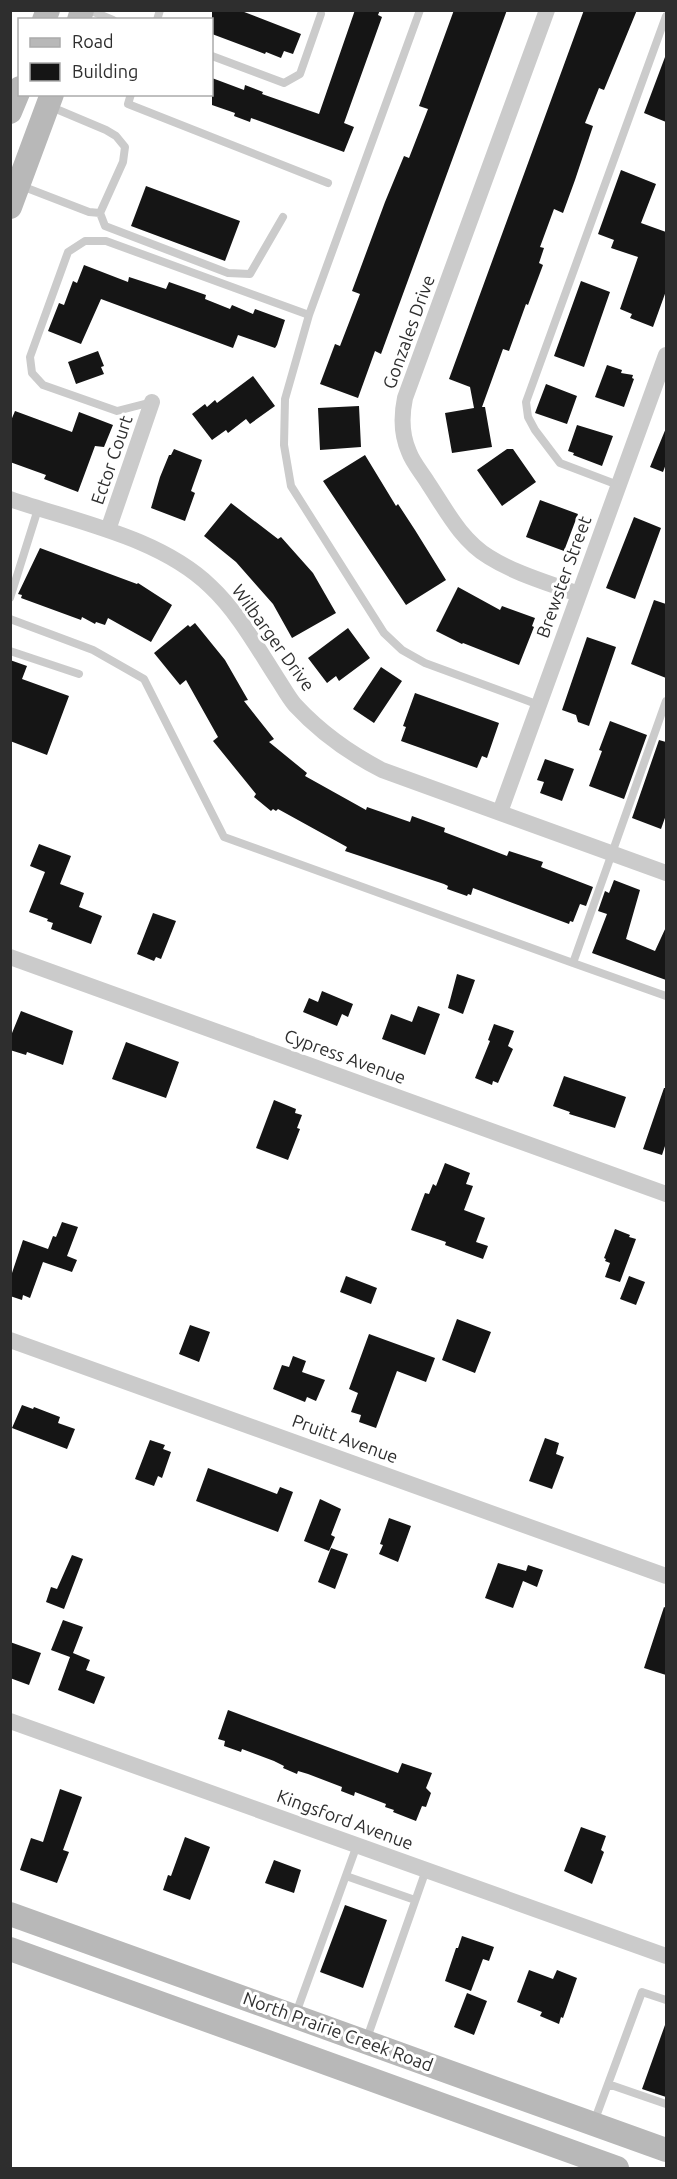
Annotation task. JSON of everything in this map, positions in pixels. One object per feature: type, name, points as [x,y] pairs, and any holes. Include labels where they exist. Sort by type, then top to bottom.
[{"type":"main road","points":[[10,112],[18,93]]},
{"type":"main road","points":[[10,207],[50,100]]},
{"type":"main road","name":"North Prairie Creek Road","points":[[10,1914],[666,2150]]},
{"type":"main road","name":"North Prairie Creek Road","points":[[10,1949],[617,2169]]},
{"type":"street","name":"Gonzales Drive","points":[[547,10],[405,398],[401,418],[409,454],[471,544],[509,568],[578,594]]},
{"type":"street","name":"Brewster Street","points":[[500,812],[666,355]]},
{"type":"street","name":"Ector Court","points":[[108,530],[152,402]]},
{"type":"street","name":"Wilbarger Drive","points":[[10,499],[108,530],[158,551],[188,568],[211,587],[245,630],[294,704],[352,755],[382,771],[666,873]]},
{"type":"street","name":"Cypress Avenue","points":[[10,957],[666,1194]]},
{"type":"street","name":"Pruitt Avenue","points":[[10,1340],[666,1576]]},
{"type":"street","name":"Kingsford Avenue","points":[[10,1721],[666,1956]]},
{"type":"lane","points":[[89,10],[108,18]]},
{"type":"lane","points":[[213,56],[284,83],[300,74],[321,12],[310,10]]},
{"type":"lane","points":[[420,10],[309,315],[285,399],[284,445],[291,486],[384,633],[402,650],[425,663],[539,705]]},
{"type":"lane","points":[[618,485],[560,463],[535,430],[528,417],[526,402],[666,16]]},
{"type":"lane","points":[[130,96],[128,104],[328,183]]},
{"type":"lane","points":[[50,100],[116,136],[125,147],[123,162],[100,213],[105,226],[228,273],[250,274],[283,217]]},
{"type":"lane","points":[[19,184],[89,212],[100,213]]},
{"type":"lane","points":[[152,402],[117,411],[43,385],[32,373],[30,357],[68,252],[85,241],[106,241],[309,315]]},
{"type":"lane","points":[[10,598],[38,509]]},
{"type":"lane","points":[[10,619],[93,650],[144,679],[224,837],[666,996]]},
{"type":"lane","points":[[10,651],[79,674]]},
{"type":"lane","points":[[573,963],[666,701]]},
{"type":"lane","points":[[295,2016],[357,1845]]},
{"type":"lane","points":[[366,2042],[426,1870]]},
{"type":"lane","points":[[346,1876],[415,1900]]},
{"type":"lane","points":[[593,2124],[642,1992],[666,2000]]},
{"type":"lane","points":[[608,2084],[666,2104]]},
{"type":"building","points":[[212,10],[239,10],[301,34],[293,54],[284,51],[281,58],[213,34]]},
{"type":"building","points":[[355,10],[380,10],[378,15],[382,17],[344,123],[354,127],[344,152],[251,118],[250,122],[234,116],[235,113],[212,105],[213,78],[244,90],[245,85],[263,92],[262,94],[319,114]]},
{"type":"building","points":[[454,10],[507,10],[381,354],[375,351],[358,398],[320,384],[335,344],[340,346],[360,294],[352,291],[385,202],[404,156],[409,158],[428,109],[419,106]]},
{"type":"building","points":[[584,10],[637,10],[604,90],[599,88],[585,123],[593,126],[575,180],[563,213],[554,209],[540,247],[544,248],[539,263],[543,265],[509,351],[503,349],[482,407],[485,407],[492,447],[452,453],[445,413],[474,408],[470,387],[449,379]]},
{"type":"building","points":[[666,57],[666,122],[644,113]]},
{"type":"building","points":[[621,170],[656,184],[641,223],[666,232],[666,291],[653,327],[630,318],[632,314],[620,309],[638,257],[611,248],[614,240],[598,234]]},
{"type":"building","points":[[146,186],[240,221],[225,261],[131,226]]},
{"type":"building","points":[[84,265],[128,282],[129,277],[166,289],[169,282],[206,295],[205,299],[230,309],[232,305],[253,314],[255,309],[285,320],[277,345],[275,348],[238,335],[233,348],[101,299],[81,344],[48,331],[59,303],[64,305],[73,281],[77,283]]},
{"type":"building","points":[[581,281],[610,292],[584,367],[554,356]]},
{"type":"building","points":[[98,351],[104,366],[101,367],[104,374],[76,384],[68,362]]},
{"type":"building","points":[[607,365],[622,370],[621,373],[633,375],[634,379],[624,407],[595,397]]},
{"type":"building","points":[[253,376],[275,406],[250,424],[246,419],[228,433],[226,430],[212,440],[192,414],[205,404],[207,407],[215,400],[217,403]]},
{"type":"building","points":[[546,384],[577,396],[567,424],[535,413]]},
{"type":"building","points":[[359,406],[361,447],[320,450],[318,408]]},
{"type":"building","points":[[15,411],[72,432],[79,412],[113,425],[104,447],[95,446],[78,492],[44,479],[46,475],[10,462],[10,423]]},
{"type":"building","points":[[577,425],[613,436],[602,466],[568,451]]},
{"type":"building","points":[[666,428],[666,464],[663,472],[650,467]]},
{"type":"building","points":[[174,449],[202,460],[191,491],[195,493],[185,521],[151,508],[160,477]]},
{"type":"building","points":[[507,449],[513,449],[536,482],[502,506],[477,470]]},
{"type":"building","points":[[365,455],[446,580],[406,605],[323,481]]},
{"type":"building","points":[[540,500],[578,514],[564,551],[526,537]]},
{"type":"building","points":[[231,503],[278,539],[281,537],[313,573],[336,613],[292,638],[273,604],[236,562],[204,536]]},
{"type":"building","points":[[634,517],[661,528],[635,599],[606,588]]},
{"type":"building","points":[[40,548],[138,583],[172,605],[151,642],[108,618],[105,625],[96,622],[95,624],[82,617],[81,620],[21,598],[22,595],[18,594]]},
{"type":"building","points":[[458,587],[500,610],[502,606],[535,618],[532,626],[534,627],[519,665],[462,644],[436,631]]},
{"type":"building","points":[[654,600],[666,604],[666,678],[631,664]]},
{"type":"building","points":[[195,623],[225,660],[248,700],[244,701],[274,739],[269,742],[307,773],[305,776],[366,810],[367,807],[410,822],[412,816],[445,828],[444,832],[507,856],[509,851],[543,862],[541,867],[593,887],[586,906],[580,904],[573,922],[570,921],[569,924],[473,888],[471,895],[467,896],[447,889],[448,886],[444,884],[345,851],[347,847],[278,809],[271,811],[254,797],[256,794],[213,741],[218,737],[186,680],[180,685],[154,653],[188,625],[190,627]]},
{"type":"building","points":[[348,628],[370,658],[339,681],[336,676],[327,683],[308,658]]},
{"type":"building","points":[[587,637],[616,647],[589,726],[578,722],[576,715],[562,710]]},
{"type":"building","points":[[10,660],[27,666],[22,679],[69,696],[47,755],[10,741]]},
{"type":"building","points":[[381,667],[402,681],[374,723],[353,709]]},
{"type":"building","points":[[415,693],[499,723],[487,758],[482,756],[477,768],[401,741],[406,727],[403,726]]},
{"type":"building","points":[[610,721],[647,735],[624,799],[589,786]]},
{"type":"building","points":[[659,740],[666,742],[666,815],[661,829],[632,818]]},
{"type":"building","points":[[545,759],[574,769],[562,801],[540,793],[544,782],[537,780]]},
{"type":"building","points":[[39,844],[71,856],[60,884],[84,893],[79,907],[102,916],[91,944],[51,929],[53,923],[47,921],[48,919],[29,912],[45,872],[30,866]]},
{"type":"building","points":[[614,880],[640,890],[626,939],[655,951],[666,927],[666,980],[592,953],[607,914],[598,911],[605,891],[609,893]]},
{"type":"building","points":[[153,913],[176,921],[161,959],[156,957],[154,961],[137,954]]},
{"type":"building","points":[[457,974],[475,980],[463,1014],[448,1008]]},
{"type":"building","points":[[322,991],[353,1004],[348,1017],[342,1014],[337,1026],[303,1012],[309,998],[318,1002]]},
{"type":"building","points":[[418,1006],[440,1014],[425,1055],[382,1039],[391,1014],[412,1022]]},
{"type":"building","points":[[21,1011],[73,1031],[63,1065],[27,1052],[26,1055],[10,1050],[10,1038]]},
{"type":"building","points":[[494,1024],[514,1031],[508,1046],[513,1049],[498,1083],[493,1081],[492,1085],[475,1078],[490,1041],[488,1040]]},
{"type":"building","points":[[126,1042],[179,1062],[166,1098],[112,1079]]},
{"type":"building","points":[[564,1076],[626,1097],[615,1128],[569,1114],[570,1112],[553,1106]]},
{"type":"building","points":[[664,1088],[666,1088],[666,1143],[662,1155],[643,1149]]},
{"type":"building","points":[[274,1100],[296,1109],[295,1113],[302,1115],[297,1128],[300,1129],[288,1160],[256,1148]]},
{"type":"building","points":[[445,1163],[470,1173],[466,1184],[473,1186],[464,1210],[485,1218],[476,1242],[488,1246],[483,1259],[445,1245],[446,1242],[411,1230],[425,1193],[429,1194],[433,1184],[436,1186]]},
{"type":"building","points":[[62,1222],[78,1227],[67,1256],[77,1260],[72,1272],[43,1262],[30,1298],[23,1295],[22,1300],[10,1296],[10,1279],[23,1240],[48,1249]]},
{"type":"building","points":[[615,1229],[636,1239],[620,1282],[605,1277],[610,1263],[604,1258]]},
{"type":"building","points":[[346,1276],[377,1288],[371,1304],[340,1292]]},
{"type":"building","points":[[629,1276],[645,1282],[636,1305],[620,1299]]},
{"type":"building","points":[[457,1319],[491,1332],[475,1373],[442,1360]]},
{"type":"building","points":[[190,1325],[210,1332],[199,1362],[179,1354]]},
{"type":"building","points":[[369,1334],[435,1358],[426,1382],[397,1371],[376,1428],[359,1422],[361,1415],[351,1412],[358,1393],[349,1389]]},
{"type":"building","points":[[293,1356],[306,1361],[302,1372],[325,1380],[316,1401],[307,1397],[305,1402],[273,1389],[282,1365],[289,1367]]},
{"type":"building","points":[[22,1405],[60,1417],[58,1423],[75,1429],[67,1449],[12,1428]]},
{"type":"building","points":[[545,1438],[559,1443],[556,1454],[564,1457],[552,1489],[529,1481]]},
{"type":"building","points":[[150,1440],[165,1445],[163,1449],[171,1452],[162,1478],[158,1476],[154,1486],[135,1479]]},
{"type":"building","points":[[208,1468],[277,1494],[280,1487],[293,1492],[278,1532],[196,1501]]},
{"type":"building","points":[[320,1499],[341,1509],[331,1535],[335,1537],[329,1551],[304,1541]]},
{"type":"building","points":[[389,1518],[411,1526],[398,1562],[379,1554]]},
{"type":"building","points":[[331,1548],[348,1554],[335,1589],[318,1582]]},
{"type":"building","points":[[72,1555],[83,1559],[64,1609],[46,1602],[51,1587],[57,1589]]},
{"type":"building","points":[[498,1563],[526,1571],[528,1565],[543,1570],[537,1587],[523,1581],[513,1608],[485,1598]]},
{"type":"building","points":[[664,1607],[666,1608],[666,1675],[644,1668]]},
{"type":"building","points":[[63,1620],[83,1627],[73,1653],[90,1660],[86,1670],[105,1677],[94,1704],[58,1690],[70,1657],[51,1650]]},
{"type":"building","points":[[10,1642],[41,1653],[29,1685],[10,1678]]},
{"type":"building","points":[[228,1710],[398,1773],[402,1763],[432,1773],[426,1788],[431,1793],[426,1807],[422,1806],[416,1821],[393,1812],[394,1810],[385,1807],[386,1804],[355,1792],[354,1796],[341,1791],[342,1787],[298,1771],[297,1774],[274,1761],[242,1749],[241,1752],[224,1746],[225,1741],[218,1739]]},
{"type":"building","points":[[60,1789],[82,1797],[63,1850],[69,1852],[57,1883],[20,1870],[31,1838],[43,1842]]},
{"type":"building","points":[[581,1827],[606,1836],[601,1850],[604,1852],[592,1884],[564,1871]]},
{"type":"building","points":[[185,1837],[210,1847],[190,1900],[163,1890],[168,1875],[171,1876]]},
{"type":"building","points":[[274,1860],[301,1870],[294,1893],[265,1883]]},
{"type":"building","points":[[345,1905],[387,1920],[363,1988],[320,1972]]},
{"type":"building","points":[[462,1936],[494,1947],[489,1961],[483,1959],[471,1991],[445,1981]]},
{"type":"building","points":[[529,1970],[553,1979],[557,1970],[577,1978],[559,2024],[540,2016],[542,2012],[517,2002]]},
{"type":"building","points":[[467,1993],[487,2001],[474,2035],[454,2027]]},
{"type":"building","points":[[666,2026],[666,2097],[642,2089]]}]
